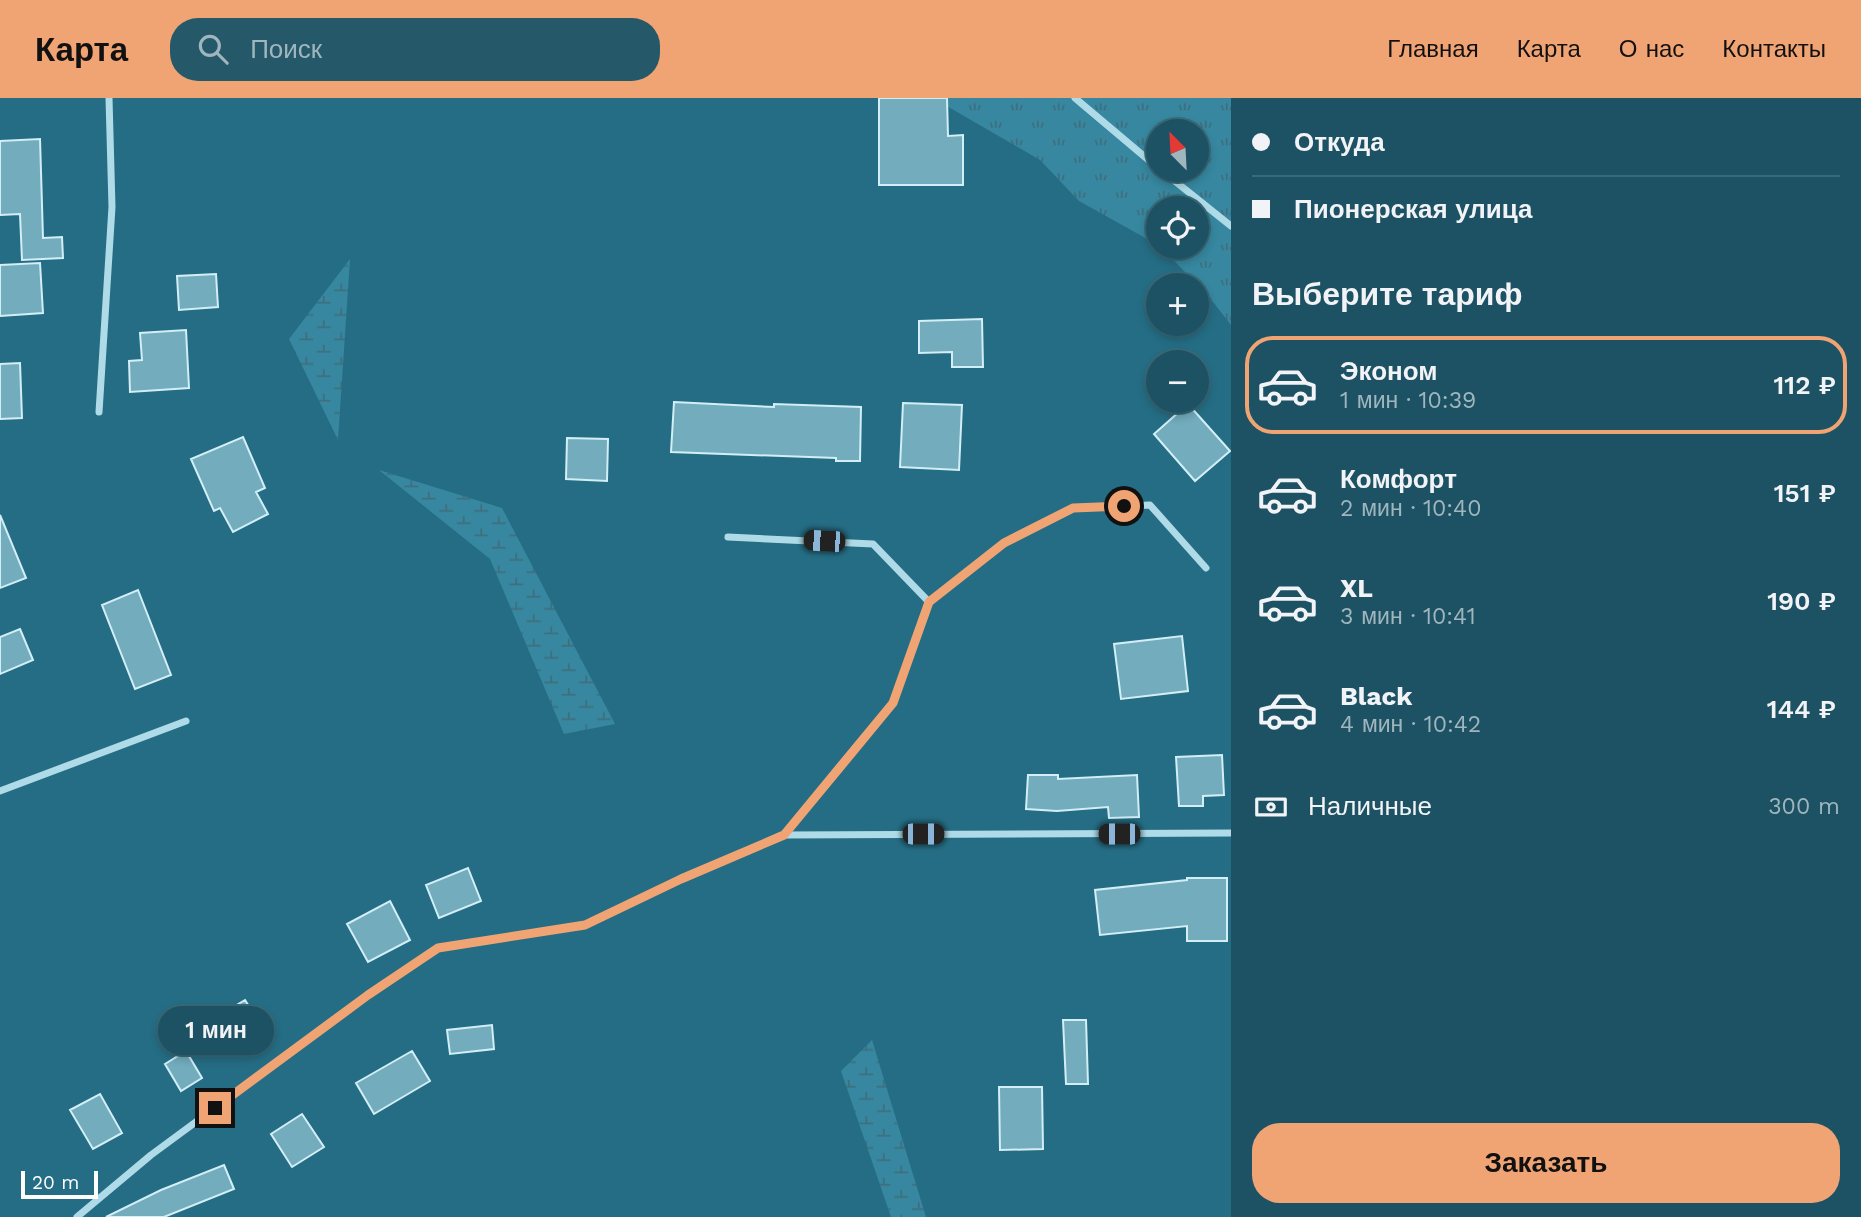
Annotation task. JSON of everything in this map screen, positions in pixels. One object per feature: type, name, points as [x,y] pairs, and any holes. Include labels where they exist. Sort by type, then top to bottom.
[{"type":"street","points":[[99,412],[112,206],[110,98]]},
{"type":"street","points":[[1075,98],[1146,157]]},
{"type":"street","points":[[1176,182],[1231,226]]},
{"type":"street","points":[[784,835],[893,703],[929,602],[1004,543],[1073,508],[1150,505],[1206,568]]},
{"type":"street","points":[[728,537],[873,544],[929,602]]},
{"type":"street","points":[[0,791],[186,721]]},
{"type":"street","points":[[76,1217],[151,1155],[368,995],[438,948],[585,925],[681,879],[784,835],[1231,833]]},
{"type":"green space","points":[[933,98],[1231,98],[1231,325],[1209,297],[1209,273],[1186,273],[1173,259],[1209,259],[1209,196],[1146,196],[1146,238],[1079,201],[1040,160]]},
{"type":"green space","points":[[350,259],[338,440],[289,339]]},
{"type":"green space","points":[[379,470],[502,508],[615,724],[564,734],[490,559]]},
{"type":"green space","points":[[872,1040],[926,1217],[891,1217],[841,1071]]},
{"type":"building","points":[[879,98],[947,98],[948,136],[963,135],[963,185],[879,185]]},
{"type":"building","points":[[40,139],[43,238],[62,237],[63,258],[22,260],[20,214],[0,215],[0,141]]},
{"type":"building","points":[[40,263],[43,313],[0,316],[0,265]]},
{"type":"building","points":[[216,274],[218,307],[179,310],[177,276]]},
{"type":"building","points":[[982,319],[983,367],[952,367],[952,352],[919,353],[919,321]]},
{"type":"building","points":[[186,330],[189,388],[130,392],[129,361],[142,360],[140,333]]},
{"type":"building","points":[[20,363],[22,418],[0,419],[0,364]]},
{"type":"building","points":[[674,402],[774,407],[774,404],[861,407],[860,461],[671,452]]},
{"type":"building","points":[[903,403],[962,405],[959,470],[900,467]]},
{"type":"building","points":[[1178,413],[1196,413],[1230,451],[1195,481],[1154,434]]},
{"type":"building","points":[[243,437],[265,488],[256,492],[268,514],[233,532],[220,508],[214,511],[191,459]]},
{"type":"building","points":[[567,438],[608,439],[607,481],[566,479]]},
{"type":"building","points":[[0,515],[26,578],[0,588]]},
{"type":"building","points":[[138,590],[171,675],[135,689],[102,605]]},
{"type":"building","points":[[20,629],[33,660],[0,674],[0,637]]},
{"type":"building","points":[[1182,636],[1188,691],[1121,699],[1114,644]]},
{"type":"building","points":[[1222,755],[1224,795],[1203,796],[1203,806],[1179,806],[1176,757]]},
{"type":"building","points":[[1028,775],[1058,775],[1058,779],[1137,775],[1139,817],[1109,818],[1108,807],[1057,811],[1026,809]]},
{"type":"building","points":[[468,868],[481,901],[439,918],[426,885]]},
{"type":"building","points":[[1187,878],[1227,878],[1227,941],[1187,941],[1187,926],[1100,935],[1095,890]]},
{"type":"building","points":[[390,901],[410,940],[368,962],[347,924]]},
{"type":"building","points":[[245,1000],[267,1035],[241,1052],[218,1016]]},
{"type":"building","points":[[1063,1020],[1086,1020],[1088,1084],[1066,1084]]},
{"type":"building","points":[[492,1025],[494,1049],[450,1054],[447,1030]]},
{"type":"building","points":[[186,1051],[202,1078],[181,1091],[165,1064]]},
{"type":"building","points":[[412,1051],[430,1081],[374,1114],[356,1083]]},
{"type":"building","points":[[999,1087],[1042,1087],[1043,1149],[1000,1150]]},
{"type":"building","points":[[100,1094],[122,1133],[93,1149],[70,1110]]},
{"type":"building","points":[[302,1114],[324,1147],[292,1167],[271,1134]]},
{"type":"building","points":[[224,1165],[234,1189],[164,1217],[106,1217],[161,1190]]},
{"type":"route","points":[[215,1108],[368,995],[438,948],[585,925],[681,879],[784,835],[893,703],[929,602],[1004,543],[1073,508],[1124,506]]}]
